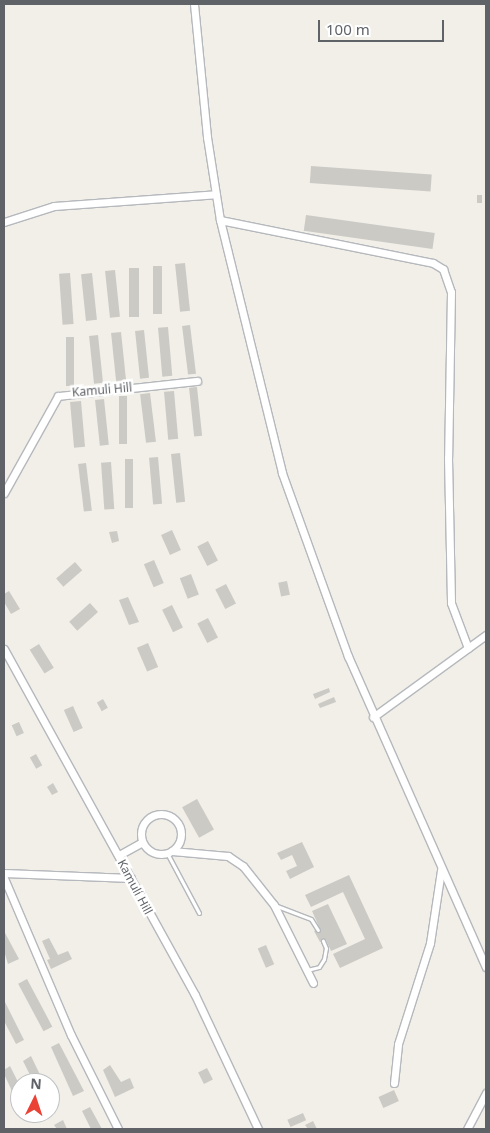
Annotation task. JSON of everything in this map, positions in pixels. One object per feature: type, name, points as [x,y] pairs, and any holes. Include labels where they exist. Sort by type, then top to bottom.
[{"type":"street","points":[[194,4],[207,137],[220,220],[282,474],[318,577],[374,717],[486,967]]},
{"type":"street","points":[[4,222],[54,206],[216,194]]},
{"type":"street","points":[[220,220],[433,263],[448,278],[451,604],[468,648]]},
{"type":"street","name":"Kamuli Hill","points":[[4,493],[58,396],[197,381]]},
{"type":"street","points":[[374,717],[486,635]]},
{"type":"street","name":"Kamuli Hill","points":[[4,649],[195,995],[258,1129]]},
{"type":"street","points":[[169,852],[181,834],[178,825],[168,816],[154,815],[146,820],[141,828],[142,842],[152,852],[220,855],[236,860],[274,905],[313,984]]},
{"type":"street","points":[[118,855],[142,842]]},
{"type":"street","points":[[394,1083],[398,1044],[430,943],[441,870]]},
{"type":"street","points":[[4,873],[131,878]]},
{"type":"street","points":[[4,878],[71,1035],[118,1129]]},
{"type":"street","points":[[467,1129],[486,1093]]},
{"type":"lane","points":[[169,852],[199,912]]},
{"type":"lane","points":[[274,905],[311,919],[318,930]]},
{"type":"lane","points":[[306,970],[319,967],[324,959],[326,948],[323,941]]},
{"type":"building","points":[[311,166],[432,174],[431,191],[310,183]]},
{"type":"building","points":[[477,195],[482,195],[482,203],[477,203]]},
{"type":"building","points":[[306,215],[435,233],[433,249],[304,231]]},
{"type":"building","points":[[185,263],[190,311],[180,312],[175,264]]},
{"type":"building","points":[[153,266],[162,266],[162,314],[153,314]]},
{"type":"building","points":[[129,268],[139,268],[139,317],[129,317]]},
{"type":"building","points":[[115,270],[120,317],[110,318],[105,271]]},
{"type":"building","points":[[70,273],[74,324],[63,325],[59,274]]},
{"type":"building","points":[[92,273],[97,320],[86,321],[81,274]]},
{"type":"building","points":[[190,325],[196,374],[188,375],[182,326]]},
{"type":"building","points":[[168,327],[172,376],[162,377],[158,328]]},
{"type":"building","points":[[144,330],[149,378],[140,379],[135,331]]},
{"type":"building","points":[[121,332],[126,381],[116,382],[111,333]]},
{"type":"building","points":[[98,335],[103,383],[94,384],[89,336]]},
{"type":"building","points":[[66,337],[74,337],[74,386],[66,386]]},
{"type":"building","points":[[197,387],[202,436],[194,437],[189,388]]},
{"type":"building","points":[[174,391],[178,439],[168,440],[164,392]]},
{"type":"building","points":[[150,393],[156,442],[146,443],[140,394]]},
{"type":"building","points":[[119,396],[127,396],[127,444],[119,444]]},
{"type":"building","points":[[104,399],[109,445],[100,446],[95,400]]},
{"type":"building","points":[[81,401],[85,447],[74,448],[70,402]]},
{"type":"building","points":[[180,453],[185,502],[176,503],[171,454]]},
{"type":"building","points":[[158,457],[162,504],[153,505],[149,458]]},
{"type":"building","points":[[125,459],[133,459],[133,508],[125,508]]},
{"type":"building","points":[[111,462],[114,509],[104,510],[101,463]]},
{"type":"building","points":[[86,463],[92,511],[84,512],[78,464]]},
{"type":"building","points":[[172,530],[181,550],[170,555],[161,535]]},
{"type":"building","points":[[117,531],[119,541],[112,543],[109,532]]},
{"type":"building","points":[[208,541],[218,561],[207,566],[197,546]]},
{"type":"building","points":[[154,560],[164,583],[154,587],[144,564]]},
{"type":"building","points":[[75,562],[82,570],[63,587],[56,578]]},
{"type":"building","points":[[191,574],[199,595],[188,599],[180,578]]},
{"type":"building","points":[[287,581],[290,595],[281,597],[278,583]]},
{"type":"building","points":[[226,584],[236,604],[225,609],[215,589]]},
{"type":"building","points":[[9,591],[20,609],[11,614],[4,602],[4,594]]},
{"type":"building","points":[[128,597],[139,622],[129,625],[119,600]]},
{"type":"building","points":[[90,603],[98,612],[77,631],[69,622]]},
{"type":"building","points":[[172,605],[183,627],[173,632],[162,610]]},
{"type":"building","points":[[208,618],[218,638],[207,643],[197,623]]},
{"type":"building","points":[[148,643],[158,667],[147,672],[137,648]]},
{"type":"building","points":[[39,644],[54,668],[45,674],[30,650]]},
{"type":"building","points":[[329,688],[330,692],[315,699],[313,694]]},
{"type":"building","points":[[334,697],[336,702],[320,708],[318,704]]},
{"type":"building","points":[[103,699],[108,708],[102,711],[97,702]]},
{"type":"building","points":[[73,706],[83,728],[74,732],[64,710]]},
{"type":"building","points":[[19,722],[24,733],[17,736],[12,725]]},
{"type":"building","points":[[36,754],[42,765],[36,769],[30,757]]},
{"type":"building","points":[[53,783],[58,792],[52,795],[47,787]]},
{"type":"building","points":[[197,799],[214,830],[199,838],[182,807]]},
{"type":"building","points":[[302,842],[314,867],[290,879],[286,871],[297,866],[292,855],[281,860],[277,853]]},
{"type":"building","points":[[349,875],[383,948],[340,968],[333,954],[365,939],[343,892],[311,907],[305,895]]},
{"type":"building","points":[[328,904],[347,944],[331,951],[326,940],[320,942],[314,931],[320,929],[312,911]]},
{"type":"building","points":[[4,931],[19,959],[8,964],[4,951]]},
{"type":"building","points":[[49,938],[58,955],[68,951],[72,959],[51,969],[47,960],[50,959],[42,941]]},
{"type":"building","points":[[266,945],[274,964],[266,968],[258,949]]},
{"type":"building","points":[[27,979],[52,1027],[44,1031],[18,984]]},
{"type":"building","points":[[4,1000],[24,1040],[16,1044],[4,1021]]},
{"type":"building","points":[[59,1043],[84,1091],[73,1096],[51,1047]]},
{"type":"building","points":[[31,1056],[39,1073],[29,1073],[23,1061]]},
{"type":"building","points":[[110,1065],[121,1082],[130,1078],[134,1088],[115,1097],[103,1070]]},
{"type":"building","points":[[10,1066],[14,1073],[10,1073],[10,1087],[4,1074],[4,1070]]},
{"type":"building","points":[[207,1068],[213,1080],[204,1084],[198,1073]]},
{"type":"building","points":[[394,1090],[399,1101],[383,1108],[378,1097]]},
{"type":"building","points":[[90,1107],[102,1129],[91,1129],[82,1111]]},
{"type":"building","points":[[303,1113],[306,1120],[290,1127],[287,1120]]},
{"type":"building","points":[[63,1120],[67,1129],[57,1129],[54,1125]]},
{"type":"building","points":[[313,1121],[317,1129],[308,1129],[305,1125]]}]
